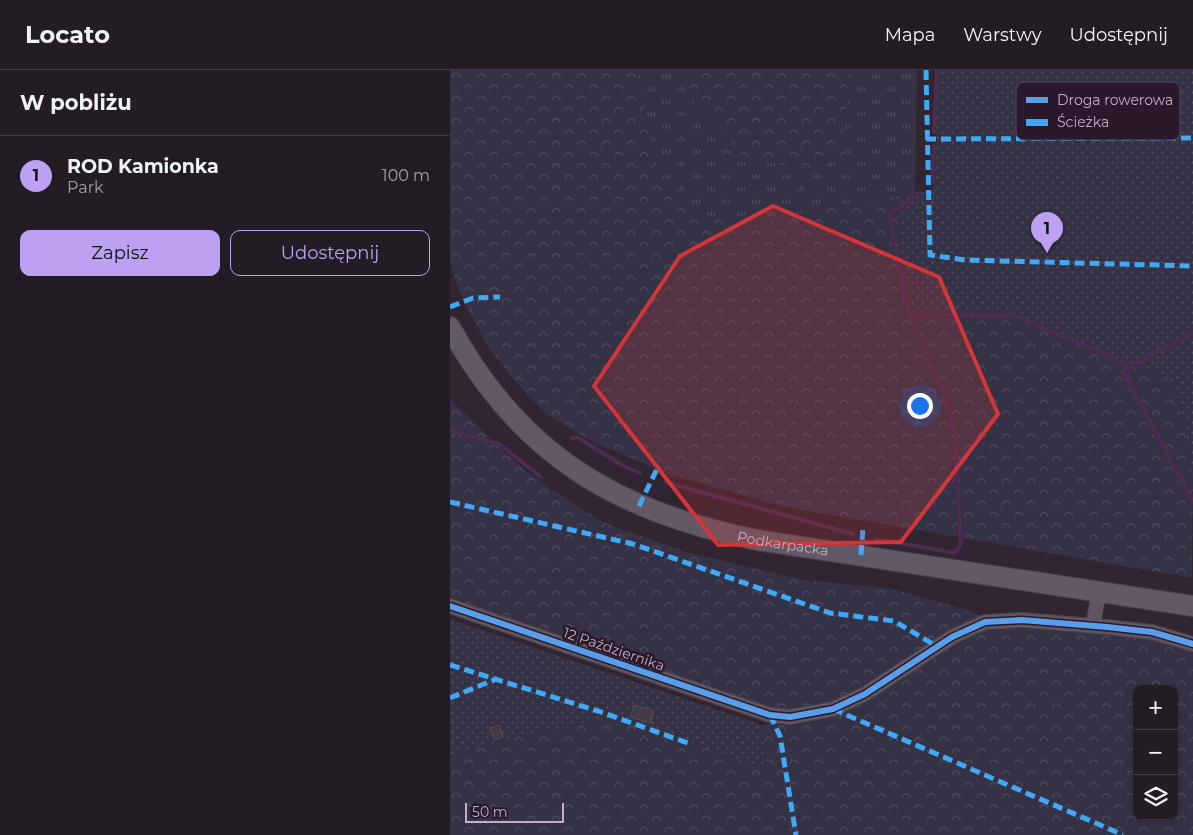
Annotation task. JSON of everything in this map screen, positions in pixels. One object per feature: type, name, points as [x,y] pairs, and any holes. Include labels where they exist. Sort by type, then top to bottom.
[{"type":"main road","name":"Podkarpacka","points":[[450,327],[484,383],[530,434],[577,472],[639,506],[688,523],[757,540],[1193,606]]},
{"type":"street","points":[[1093,626],[1098,591]]},
{"type":"street","name":"12 Października","points":[[450,606],[770,715],[790,717],[834,709],[866,694],[952,637],[985,622],[1022,620],[1152,632],[1193,644]]},
{"type":"highlighted area","points":[[773,206],[939,277],[998,414],[901,542],[718,545],[594,386],[680,256]]},
{"type":"green space","points":[[450,70],[635,70],[661,186],[698,212],[744,226],[894,194],[910,312],[1016,313],[1108,356],[1174,379],[1193,474],[1192,578],[786,507],[670,475],[589,440],[544,412],[513,379],[489,348],[468,310],[450,266]]},
{"type":"green space","points":[[635,70],[690,70],[688,96],[842,160],[849,70],[917,70],[915,192],[894,194],[744,226],[698,212],[661,186]]},
{"type":"green space","points":[[690,70],[849,70],[842,160],[812,172],[745,156],[688,96]]},
{"type":"green space","points":[[939,70],[1193,70],[1193,474],[1174,379],[1107,356],[1016,313],[910,312],[894,194],[933,191]]},
{"type":"green space","points":[[450,399],[505,453],[543,484],[605,523],[686,552],[803,580],[893,589],[970,611],[1005,628],[1133,634],[1193,650],[1193,835],[450,835],[450,756],[456,754],[513,737],[622,717],[767,770],[762,725],[802,718],[450,600]]},
{"type":"green space","points":[[450,619],[762,725],[767,770],[622,717],[513,737],[450,756]]},
{"type":"building","points":[[634,705],[654,711],[650,723],[630,717]]},
{"type":"building","points":[[499,725],[503,737],[494,740],[490,728]]},
{"type":"waterway","points":[[934,132],[937,70]]},
{"type":"waterway","points":[[932,183],[934,146]]},
{"type":"waterway","points":[[876,539],[955,553],[961,544],[954,431],[947,401],[909,315],[889,215],[919,193]]},
{"type":"waterway","points":[[909,315],[1016,316],[1132,366]]},
{"type":"waterway","points":[[1193,332],[1123,371],[1193,502]]},
{"type":"waterway","points":[[450,430],[499,444],[541,477]]},
{"type":"waterway","points":[[572,438],[577,437],[625,467],[640,473]]},
{"type":"waterway","points":[[665,482],[853,534]]},
{"type":"marked path","points":[[926,70],[930,255],[965,260],[1193,266]]},
{"type":"marked path","points":[[1180,138],[1193,138]]},
{"type":"marked path","points":[[926,139],[1016,139]]},
{"type":"marked path","points":[[450,307],[473,298],[500,297]]},
{"type":"marked path","points":[[639,506],[658,467]]},
{"type":"marked path","points":[[450,502],[633,544],[830,613],[894,621],[938,647]]},
{"type":"marked path","points":[[861,555],[863,528]]},
{"type":"marked path","points":[[450,665],[598,711],[688,743]]},
{"type":"marked path","points":[[450,698],[496,679]]},
{"type":"marked path","points":[[833,709],[1123,835]]},
{"type":"marked path","points":[[770,715],[780,736],[796,835]]},
{"type":"cycle path","points":[[450,606],[770,715],[790,717],[833,709],[865,694],[952,637],[985,622],[1022,620],[1107,627],[1152,632],[1193,644]]},
{"type":"place","name":"ROD Kamionka","points":[[1047,253]]}]
